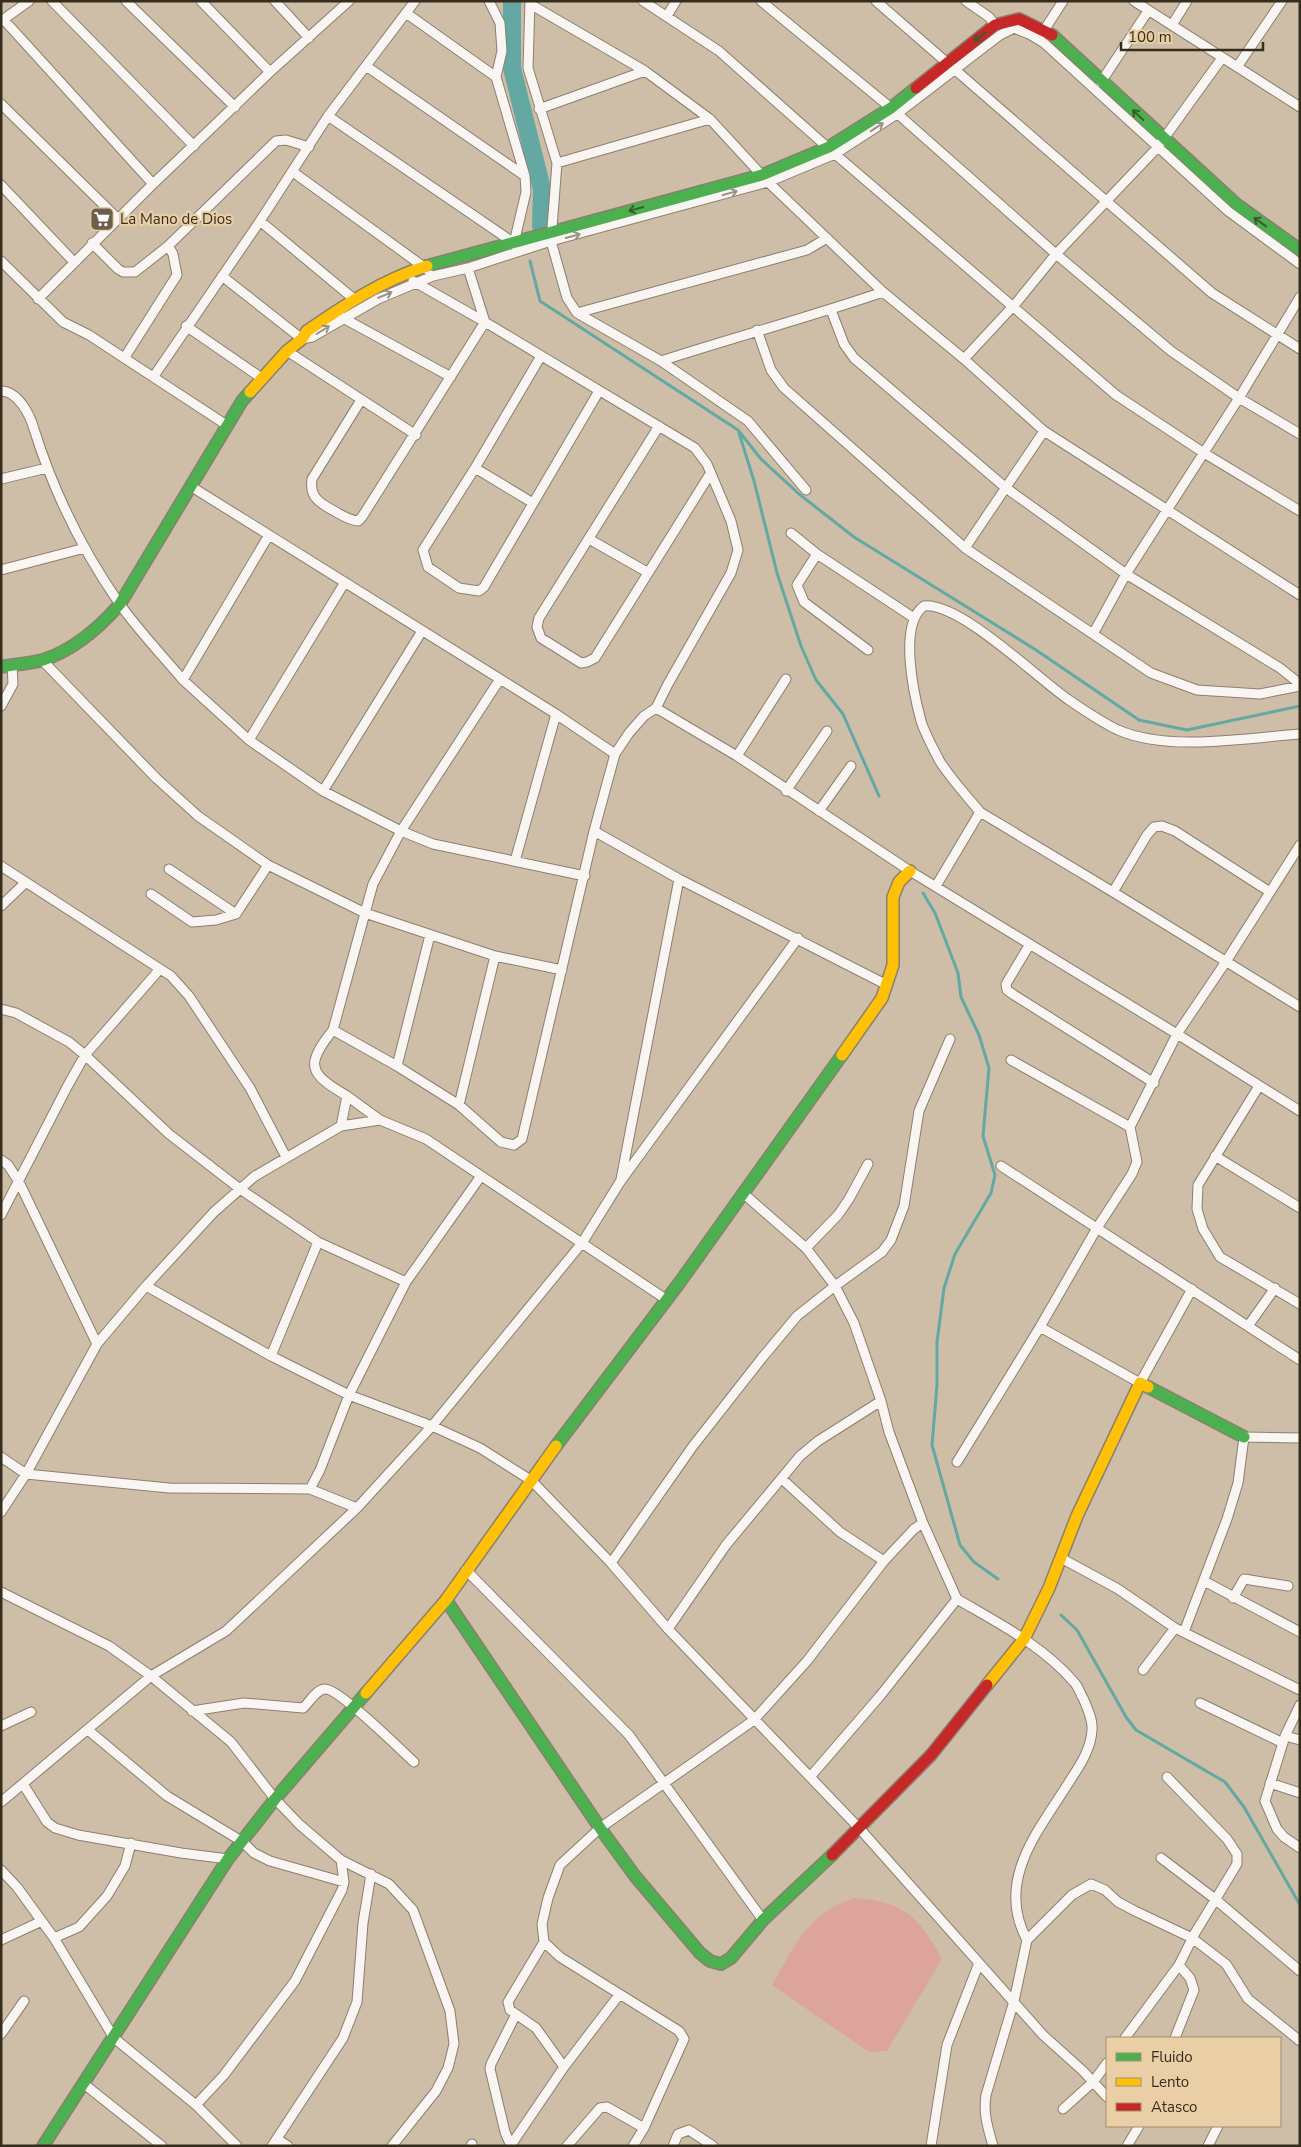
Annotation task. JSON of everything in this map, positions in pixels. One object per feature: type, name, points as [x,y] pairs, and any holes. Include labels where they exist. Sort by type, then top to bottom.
[{"type":"street","points":[[29,1],[2,21],[153,184]]},
{"type":"street","points":[[52,1],[194,146]]},
{"type":"street","points":[[126,1],[235,107]]},
{"type":"street","points":[[201,1],[270,72]]},
{"type":"street","points":[[275,1],[309,38]]},
{"type":"street","points":[[38,299],[117,218],[270,72],[348,1]]},
{"type":"street","points":[[154,376],[186,326],[260,221],[328,116],[415,1]]},
{"type":"street","points":[[489,1],[500,23],[502,52],[496,77],[525,176],[526,192],[515,247]]},
{"type":"street","points":[[643,1],[720,51],[832,151],[1116,395],[1204,453],[1300,511]]},
{"type":"street","points":[[667,16],[676,1]]},
{"type":"street","points":[[761,1],[894,111],[1056,254],[1171,351],[1239,398],[1300,434]]},
{"type":"street","points":[[876,1],[1212,293],[1300,349]]},
{"type":"street","points":[[966,1],[989,17],[995,25]]},
{"type":"street","points":[[1041,34],[1063,1]]},
{"type":"street","points":[[1134,1],[1300,107]]},
{"type":"street","points":[[1172,25],[1187,1]]},
{"type":"street","points":[[1237,66],[1282,1]]},
{"type":"street","points":[[806,490],[748,421],[661,361],[577,313],[567,298],[552,236],[557,163],[528,68],[530,2],[645,72],[710,119],[765,178],[883,292],[964,359],[1044,431],[1167,512],[1300,595]]},
{"type":"street","points":[[1101,82],[1148,11]]},
{"type":"street","points":[[406,13],[496,77]]},
{"type":"street","points":[[952,67],[995,25],[1019,20],[1041,34],[1101,82],[1228,211],[1300,264]]},
{"type":"street","points":[[1,706],[13,684],[7,666],[42,660],[81,641],[104,623],[120,604],[242,401],[287,351],[302,339],[307,331],[340,314],[378,299],[411,279],[424,267],[515,247],[765,178],[832,151],[894,111],[952,67],[1000,35],[1014,28],[1041,34],[1160,143],[1236,204],[1300,250]]},
{"type":"street","points":[[964,359],[1013,306],[1056,254],[1160,143],[1222,58]]},
{"type":"street","points":[[366,66],[525,176]]},
{"type":"street","points":[[539,109],[645,72]]},
{"type":"street","points":[[1,104],[117,218]]},
{"type":"street","points":[[328,116],[515,247]]},
{"type":"street","points":[[557,163],[710,119]]},
{"type":"street","points":[[92,243],[118,269],[129,273],[135,272],[168,246],[276,141],[286,140],[309,147]]},
{"type":"street","points":[[292,172],[424,267],[433,276]]},
{"type":"street","points":[[1,185],[74,262]]},
{"type":"street","points":[[260,221],[354,298]]},
{"type":"street","points":[[577,313],[807,250],[827,238]]},
{"type":"street","points":[[125,357],[178,274],[173,254],[168,246]]},
{"type":"street","points":[[340,314],[354,298],[378,286],[468,268],[515,247]]},
{"type":"street","points":[[1,261],[63,322],[125,357],[228,426]]},
{"type":"street","points":[[361,400],[312,479],[311,487],[315,498],[320,504],[351,520],[358,521],[416,435],[485,322],[468,268]]},
{"type":"street","points":[[222,276],[302,339]]},
{"type":"street","points":[[333,1030],[397,1066],[459,1105],[501,1142],[514,1145],[522,1139],[594,831],[615,754],[639,721],[656,708],[732,574],[738,550],[731,521],[707,464],[694,448],[411,279]]},
{"type":"street","points":[[661,361],[758,330],[831,310],[883,292]]},
{"type":"street","points":[[1093,634],[1126,574],[1239,398],[1300,297]]},
{"type":"street","points":[[831,310],[844,344],[854,358],[1006,488],[1126,574],[1280,668],[1300,685]]},
{"type":"street","points":[[340,314],[451,377]]},
{"type":"street","points":[[186,326],[263,378]]},
{"type":"street","points":[[758,330],[771,370],[784,388],[965,548],[1150,673],[1196,690],[1260,694],[1300,685]]},
{"type":"street","points":[[287,351],[416,435]]},
{"type":"street","points":[[541,356],[475,468],[423,550],[428,567],[459,588],[478,591],[484,587],[599,391]]},
{"type":"street","points":[[1,391],[4,390],[15,397],[30,415],[47,468],[86,548],[120,604],[182,680],[249,740],[322,791],[401,831],[434,844],[585,876]]},
{"type":"street","points":[[658,426],[542,612],[537,627],[541,638],[581,663],[595,658],[710,474]]},
{"type":"street","points":[[965,548],[1044,431]]},
{"type":"street","points":[[1,479],[47,468]]},
{"type":"street","points":[[475,468],[534,503]]},
{"type":"street","points":[[192,487],[556,714],[615,754]]},
{"type":"street","points":[[791,532],[817,554],[914,618]]},
{"type":"street","points":[[182,680],[269,535]]},
{"type":"street","points":[[589,539],[647,572]]},
{"type":"street","points":[[1,570],[86,548]]},
{"type":"street","points":[[817,554],[797,585],[800,596],[804,602],[868,650]]},
{"type":"street","points":[[249,740],[345,582]]},
{"type":"street","points":[[1300,734],[1188,742],[1159,740],[1132,734],[1103,722],[1069,700],[1000,646],[955,615],[930,606],[920,609],[914,618],[910,637],[910,663],[922,722],[940,761],[980,812],[1300,1007]]},
{"type":"street","points":[[322,791],[422,631]]},
{"type":"street","points":[[42,660],[156,778],[184,804],[268,865],[365,913],[495,956],[562,970]]},
{"type":"street","points":[[500,679],[401,831],[373,884],[333,1030],[315,1058],[316,1071],[322,1080],[348,1096],[380,1120],[426,1139],[667,1300]]},
{"type":"street","points":[[737,756],[786,679]]},
{"type":"street","points":[[656,708],[737,756],[786,791],[910,871],[1300,1111]]},
{"type":"street","points":[[515,860],[556,714]]},
{"type":"street","points":[[786,791],[827,732]]},
{"type":"street","points":[[819,811],[850,766]]},
{"type":"street","points":[[936,886],[980,812]]},
{"type":"street","points":[[1113,892],[1146,835],[1154,827],[1162,826],[1175,831],[1270,892]]},
{"type":"street","points":[[594,831],[678,879],[798,938],[887,985]]},
{"type":"street","points":[[957,1462],[1040,1328],[1097,1228],[1132,1174],[1137,1162],[1130,1127],[1154,1083],[1177,1034],[1225,963],[1300,844]]},
{"type":"street","points":[[151,894],[192,922],[216,920],[236,914],[268,865]]},
{"type":"street","points":[[1,866],[171,976],[189,996],[250,1088],[286,1157]]},
{"type":"street","points":[[169,869],[236,914]]},
{"type":"street","points":[[43,2146],[228,1859],[275,1799],[446,1600],[552,1451],[667,1300],[744,1194],[882,998],[893,965],[893,898],[899,882],[910,871]]},
{"type":"street","points":[[620,1182],[678,879]]},
{"type":"street","points":[[1,906],[26,882]]},
{"type":"street","points":[[397,1066],[430,935]]},
{"type":"street","points":[[1,1802],[152,1676],[226,1632],[357,1508],[432,1426],[582,1243],[620,1182],[798,938]]},
{"type":"street","points":[[1030,944],[1006,984],[1007,990],[1154,1083]]},
{"type":"street","points":[[459,1105],[495,956]]},
{"type":"street","points":[[1,1215],[67,1087],[86,1055],[160,969]]},
{"type":"street","points":[[1,1008],[16,1013],[62,1038],[86,1055],[169,1134],[240,1189],[318,1242],[406,1282]]},
{"type":"street","points":[[611,1563],[693,1446],[797,1316],[882,1252],[891,1240],[904,1206],[919,1111],[950,1038]]},
{"type":"street","points":[[1011,1060],[1130,1127]]},
{"type":"street","points":[[1259,1086],[1198,1186],[1197,1208],[1203,1229],[1220,1257],[1300,1304]]},
{"type":"street","points":[[342,1126],[348,1096]]},
{"type":"street","points":[[1,1512],[26,1474],[97,1344],[146,1286],[214,1212],[255,1176],[286,1157],[342,1126],[380,1120]]},
{"type":"street","points":[[1215,1156],[1300,1208]]},
{"type":"street","points":[[1,1160],[8,1165],[19,1182],[97,1344]]},
{"type":"street","points":[[806,1248],[838,1215],[868,1164]]},
{"type":"street","points":[[1001,1166],[1300,1360]]},
{"type":"street","points":[[310,1489],[320,1470],[349,1396],[406,1282],[481,1176]]},
{"type":"street","points":[[744,1194],[806,1248],[835,1286],[854,1323],[889,1432],[923,1523],[957,1599],[1024,1639],[1043,1653],[1075,1683],[1087,1707],[1092,1729],[1088,1748],[1080,1766],[1026,1851],[1015,1884],[1016,1906],[1020,1926],[1027,1940]]},
{"type":"street","points":[[272,1356],[318,1242]]},
{"type":"street","points":[[146,1286],[272,1356],[349,1396],[432,1426],[480,1448],[532,1481],[611,1563],[668,1629],[860,1829],[1043,2035],[1106,2096]]},
{"type":"street","points":[[1248,1326],[1275,1288]]},
{"type":"street","points":[[446,1600],[600,1828],[636,1876],[700,1953],[710,1961],[722,1964],[731,1958],[763,1920],[860,1829],[931,1755],[1024,1639],[1061,1558],[1077,1516],[1140,1383],[1192,1289]]},
{"type":"street","points":[[1040,1328],[1244,1437],[1300,1438]]},
{"type":"street","points":[[668,1629],[726,1545],[800,1456],[818,1441],[880,1400]]},
{"type":"street","points":[[1143,1670],[1179,1630],[1204,1581],[1238,1483],[1244,1437]]},
{"type":"street","points":[[1,1457],[26,1474],[169,1488],[310,1489],[357,1508]]},
{"type":"street","points":[[782,1479],[840,1532],[884,1561]]},
{"type":"street","points":[[564,2067],[536,2028],[510,2010],[508,2002],[544,1942],[542,1924],[560,1865],[600,1828],[754,1720],[807,1661],[884,1561],[914,1529],[923,1523]]},
{"type":"street","points":[[1061,1558],[1118,1589],[1179,1630],[1300,1690]]},
{"type":"street","points":[[466,1570],[629,1735],[763,1920]]},
{"type":"street","points":[[1233,1598],[1244,1579],[1288,1586]]},
{"type":"street","points":[[1204,1581],[1300,1632]]},
{"type":"street","points":[[1,1592],[109,1646],[152,1676],[231,1742],[275,1799],[300,1825],[341,1860],[389,1884],[413,1910],[435,1965],[450,2011],[454,2044],[448,2068],[436,2091],[392,2146]]},
{"type":"street","points":[[810,1777],[880,1696],[957,1599]]},
{"type":"street","points":[[192,1711],[244,1703],[303,1708],[316,1693],[324,1689],[332,1690],[354,1707],[414,1762]]},
{"type":"street","points":[[1200,1703],[1284,1739],[1300,1740]]},
{"type":"street","points":[[1300,1705],[1284,1739],[1265,1801],[1277,1829],[1284,1837],[1300,1848]]},
{"type":"street","points":[[1,1726],[31,1712]]},
{"type":"street","points":[[88,1730],[167,1796],[243,1842],[254,1853],[270,1861],[344,1882]]},
{"type":"street","points":[[1126,2037],[1178,1965],[1192,1938],[1237,1864],[1236,1854],[1227,1839],[1167,1777]]},
{"type":"street","points":[[1270,1783],[1300,1793]]},
{"type":"street","points":[[23,1784],[47,1822],[55,1828],[78,1835],[180,1853],[228,1859]]},
{"type":"street","points":[[54,1938],[79,1927],[107,1896],[125,1866],[131,1843]]},
{"type":"street","points":[[1161,1858],[1215,1899],[1300,1971]]},
{"type":"street","points":[[196,2105],[224,2075],[295,1981],[342,1890],[344,1882],[341,1860]]},
{"type":"street","points":[[1,1870],[17,1887],[54,1938],[114,2038],[196,2105],[237,2146]]},
{"type":"street","points":[[288,2146],[274,2143],[343,2038],[357,2002],[363,1923],[371,1874]]},
{"type":"street","points":[[993,2146],[985,2122],[984,2108],[1014,2001],[1027,1940],[1072,1895],[1091,1884],[1105,1890],[1118,1902],[1192,1938],[1226,1964],[1248,1999],[1300,2041]]},
{"type":"street","points":[[1,1940],[42,1922]]},
{"type":"street","points":[[544,1942],[560,1957],[679,2031],[684,2039],[644,2128],[633,2146]]},
{"type":"street","points":[[931,2146],[947,2045],[979,1963]]},
{"type":"street","points":[[1175,2037],[1194,1990],[1190,1978],[1178,1965]]},
{"type":"street","points":[[511,2146],[564,2067],[619,1995]]},
{"type":"street","points":[[1,2034],[24,2000]]},
{"type":"street","points":[[511,2146],[505,2132],[490,2069],[516,2014]]},
{"type":"street","points":[[1063,2110],[1093,2082],[1106,2064]]},
{"type":"street","points":[[84,2084],[162,2146]]},
{"type":"street","points":[[567,2146],[600,2108],[607,2106],[644,2128]]},
{"type":"street","points":[[1127,2146],[1137,2127]]},
{"type":"street","points":[[1208,2146],[1218,2127]]},
{"type":"street","points":[[673,2146],[678,2134],[689,2130],[713,2146]]},
{"type":"shaded area","points":[[854,1898],[886,1903],[908,1914],[926,1932],[942,1959],[887,2051],[869,2052],[772,1985],[796,1944],[813,1922],[824,1913]]},
{"type":"waterway","points":[[512,1],[512,68],[542,189],[541,226]]},
{"type":"waterway","points":[[530,261],[540,301],[738,430],[761,459],[799,494],[854,537],[1036,650],[1139,720],[1187,730],[1300,706]]},
{"type":"waterway","points":[[739,433],[754,481],[777,573],[801,646],[816,680],[843,714],[879,796]]},
{"type":"waterway","points":[[923,893],[935,913],[958,973],[961,997],[979,1035],[989,1068],[983,1136],[995,1175],[991,1193],[955,1254],[944,1288],[937,1342],[937,1385],[932,1445],[960,1545],[974,1562],[998,1579]]},
{"type":"waterway","points":[[1061,1615],[1077,1630],[1126,1717],[1136,1730],[1225,1782],[1244,1807],[1300,1905]]},
{"type":"traffic: fast","points":[[1052,35],[1236,204],[1300,250]]},
{"type":"traffic: fast","points":[[427,266],[762,175],[829,147],[891,108],[916,88]]},
{"type":"traffic: fast","points":[[1,667],[43,660],[54,656],[95,630],[120,604],[242,401],[250,392]]},
{"type":"traffic: fast","points":[[556,1446],[680,1282],[842,1055]]},
{"type":"traffic: fast","points":[[1148,1387],[1244,1437]]},
{"type":"traffic: fast","points":[[446,1600],[600,1828],[635,1876],[700,1953],[710,1961],[721,1964],[731,1958],[763,1920],[832,1855]]},
{"type":"traffic: fast","points":[[43,2146],[228,1859],[275,1799],[366,1693]]},
{"type":"traffic: slow","points":[[250,392],[287,351],[302,339],[307,331],[379,286],[427,266]]},
{"type":"traffic: slow","points":[[842,1055],[882,998],[893,965],[893,897],[899,882],[910,871]]},
{"type":"traffic: slow","points":[[987,1685],[1024,1639],[1049,1588],[1077,1516],[1140,1383],[1148,1387]]},
{"type":"traffic: slow","points":[[366,1693],[446,1600],[556,1446]]},
{"type":"traffic: jam","points":[[916,88],[995,25],[1019,19],[1052,35]]},
{"type":"traffic: jam","points":[[832,1855],[931,1755],[987,1685]]},
{"type":"place","name":"La Mano de Dios","points":[[102,219]]}]
